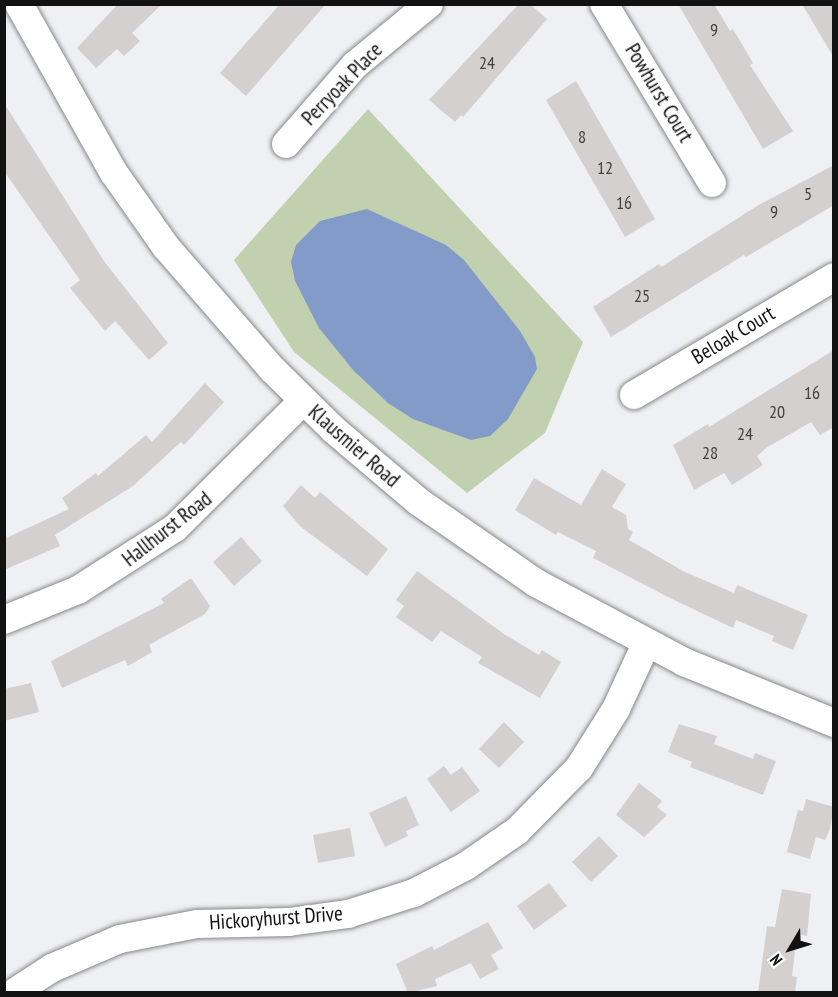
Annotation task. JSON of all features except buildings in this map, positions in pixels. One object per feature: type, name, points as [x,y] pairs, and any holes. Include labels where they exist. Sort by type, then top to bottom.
[{"type":"street","name":"Perryoak Place","points":[[286,144],[355,65],[429,4]]},
{"type":"street","name":"Powhurst Court","points":[[604,4],[712,183]]},
{"type":"street","name":"Klausmier Road","points":[[17,8],[139,210],[166,247],[303,401],[419,502],[490,553],[593,616],[646,644],[834,723]]},
{"type":"street","name":"Beloak Court","points":[[634,395],[834,277]]},
{"type":"street","name":"Hallhurst Road","points":[[4,620],[78,590],[175,528],[303,401]]},
{"type":"street","name":"Hickoryhurst Drive","points":[[15,993],[52,968],[120,939],[197,924],[288,922],[348,914],[414,893],[466,866],[517,831],[579,768],[616,709],[646,644]]},
{"type":"green space","points":[[368,109],[583,342],[545,433],[467,493],[294,352],[234,260]]},
{"type":"water","points":[[367,209],[446,245],[464,260],[520,331],[535,357],[537,369],[508,419],[490,436],[471,440],[413,419],[388,403],[353,370],[319,328],[295,281],[291,262],[296,245],[320,221]]}]
